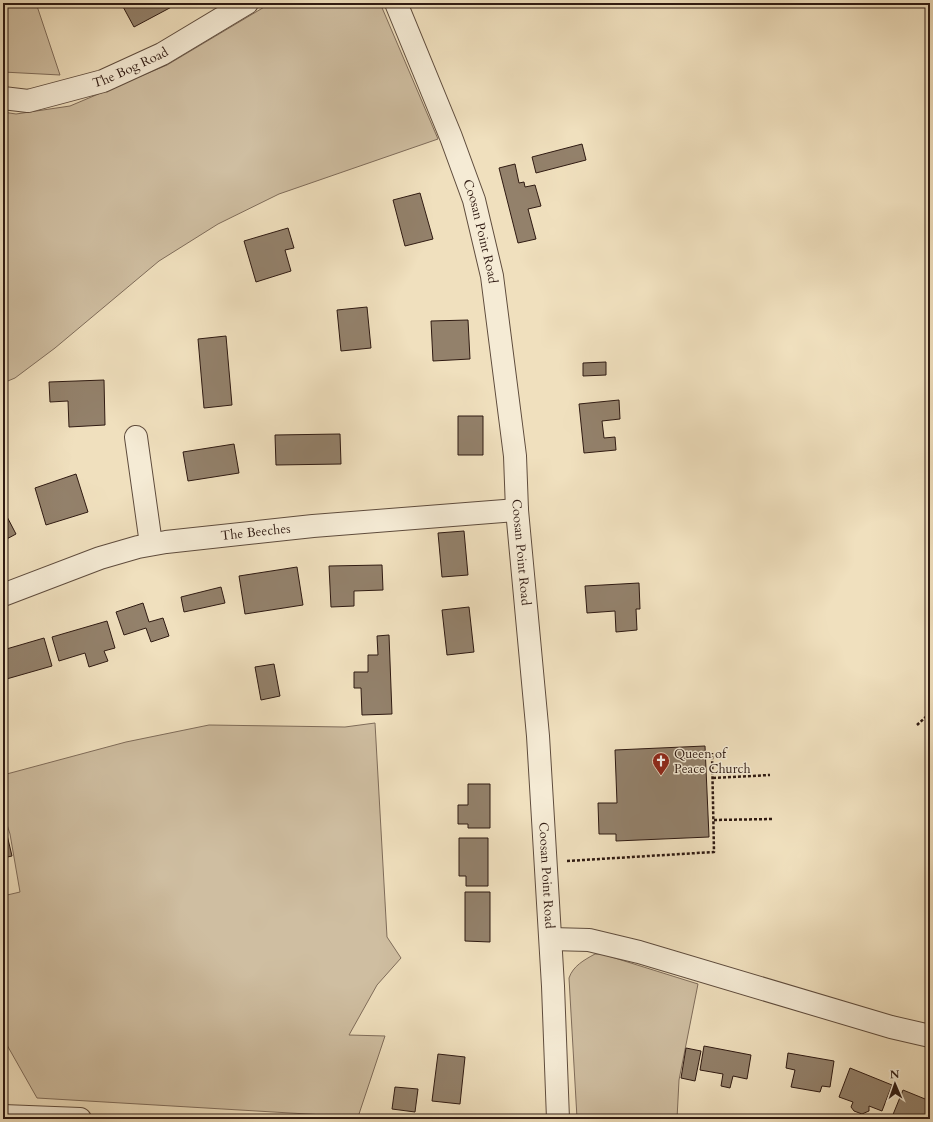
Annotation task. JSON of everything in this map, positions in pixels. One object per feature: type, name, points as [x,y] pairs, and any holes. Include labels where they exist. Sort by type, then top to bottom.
[{"type":"street","name":"The Bog Road","points":[[3,98],[28,101],[103,81],[162,54],[247,3]]},
{"type":"street","name":"Coosan Point Road","points":[[396,3],[451,137],[480,220],[492,276],[515,456],[517,510],[537,728],[551,939],[558,1119]]},
{"type":"street","points":[[136,437],[151,544]]},
{"type":"street","name":"The Beeches","points":[[3,595],[100,558],[151,544],[182,539],[313,526],[517,510]]},
{"type":"street","points":[[551,939],[589,940],[639,952],[884,1025],[930,1036]]},
{"type":"street","points":[[3,1116],[80,1119]]},
{"type":"path","points":[[917,725],[930,713]]},
{"type":"path","points":[[546,863],[714,852],[712,753]]},
{"type":"path","points":[[712,778],[770,775]]},
{"type":"path","points":[[714,820],[772,819]]},
{"type":"shaded area","points":[[3,3],[36,3],[60,75],[3,72]]},
{"type":"shaded area","points":[[271,3],[380,3],[438,139],[279,194],[218,224],[159,261],[55,348],[15,378],[3,383],[3,112],[16,114],[70,106],[167,65]]},
{"type":"shaded area","points":[[375,723],[387,937],[401,958],[377,985],[349,1035],[385,1036],[358,1117],[37,1098],[3,1038],[3,896],[20,892],[10,834],[3,812],[3,775],[126,742],[209,725],[345,727]]},
{"type":"shaded area","points":[[595,954],[602,954],[698,984],[679,1080],[677,1119],[577,1118],[569,978],[576,967]]},
{"type":"building","points":[[121,3],[179,3],[134,27]]},
{"type":"building","points":[[582,144],[586,160],[536,173],[532,157]]},
{"type":"building","points":[[515,164],[519,183],[524,182],[525,187],[535,185],[541,206],[528,209],[536,239],[518,243],[499,168]]},
{"type":"building","points":[[420,193],[433,239],[405,246],[393,200]]},
{"type":"building","points":[[288,228],[294,248],[285,250],[291,271],[256,282],[244,241]]},
{"type":"building","points":[[367,307],[371,348],[341,351],[337,310]]},
{"type":"building","points":[[468,320],[470,359],[433,361],[431,321]]},
{"type":"building","points":[[226,336],[232,405],[204,408],[198,339]]},
{"type":"building","points":[[606,362],[606,375],[583,376],[583,363]]},
{"type":"building","points":[[104,380],[105,425],[69,427],[68,401],[50,402],[49,382]]},
{"type":"building","points":[[619,400],[620,419],[602,421],[604,438],[615,437],[616,450],[584,453],[579,404]]},
{"type":"building","points":[[458,416],[483,416],[483,455],[458,455]]},
{"type":"building","points":[[340,434],[341,464],[276,465],[275,435]]},
{"type":"building","points":[[234,444],[239,473],[188,481],[183,452]]},
{"type":"building","points":[[76,474],[88,512],[46,525],[35,488]]},
{"type":"building","points":[[3,509],[16,534],[3,541]]},
{"type":"building","points":[[464,531],[468,575],[442,577],[438,533]]},
{"type":"building","points":[[382,565],[383,590],[354,591],[354,606],[331,607],[329,566]]},
{"type":"building","points":[[297,567],[303,605],[245,614],[239,576]]},
{"type":"building","points":[[639,583],[640,609],[636,609],[637,630],[616,632],[615,611],[587,613],[585,586]]},
{"type":"building","points":[[221,587],[225,603],[184,612],[181,597]]},
{"type":"building","points":[[143,603],[149,622],[163,618],[169,636],[151,642],[146,628],[124,635],[116,612]]},
{"type":"building","points":[[469,607],[474,652],[447,655],[442,610]]},
{"type":"building","points":[[107,621],[115,648],[104,651],[108,661],[89,667],[85,653],[59,661],[52,637]]},
{"type":"building","points":[[389,635],[392,714],[362,715],[361,688],[354,688],[354,672],[368,672],[368,655],[378,655],[377,636]]},
{"type":"building","points":[[44,638],[52,666],[3,680],[3,650]]},
{"type":"building","points":[[274,664],[280,696],[261,700],[255,667]]},
{"type":"building","name":"Queen of Peace Church","points":[[705,746],[709,837],[616,841],[616,834],[599,834],[598,803],[617,803],[615,750]]},
{"type":"building","points":[[468,784],[490,784],[490,828],[468,828],[468,824],[458,824],[458,805],[468,805]]},
{"type":"building","points":[[3,818],[12,856],[3,858]]},
{"type":"building","points":[[459,838],[488,838],[488,886],[466,886],[466,876],[459,876]]},
{"type":"building","points":[[465,892],[490,892],[490,942],[465,941]]},
{"type":"building","points":[[704,1046],[751,1055],[747,1079],[733,1076],[730,1088],[721,1086],[723,1074],[700,1070]]},
{"type":"building","points":[[686,1048],[701,1051],[695,1081],[681,1078]]},
{"type":"building","points":[[788,1053],[834,1061],[830,1087],[822,1086],[820,1092],[791,1087],[795,1070],[786,1068]]},
{"type":"building","points":[[438,1054],[465,1057],[460,1104],[432,1101]]},
{"type":"building","points":[[850,1068],[892,1085],[882,1111],[869,1106],[869,1111],[862,1114],[854,1111],[851,1107],[853,1102],[839,1097]]},
{"type":"building","points":[[395,1087],[418,1089],[415,1112],[392,1109]]},
{"type":"building","points":[[903,1090],[930,1101],[930,1113],[928,1119],[898,1119],[892,1117]]},
{"type":"place","name":"Queen of Peace Church","points":[[661,776]]}]
